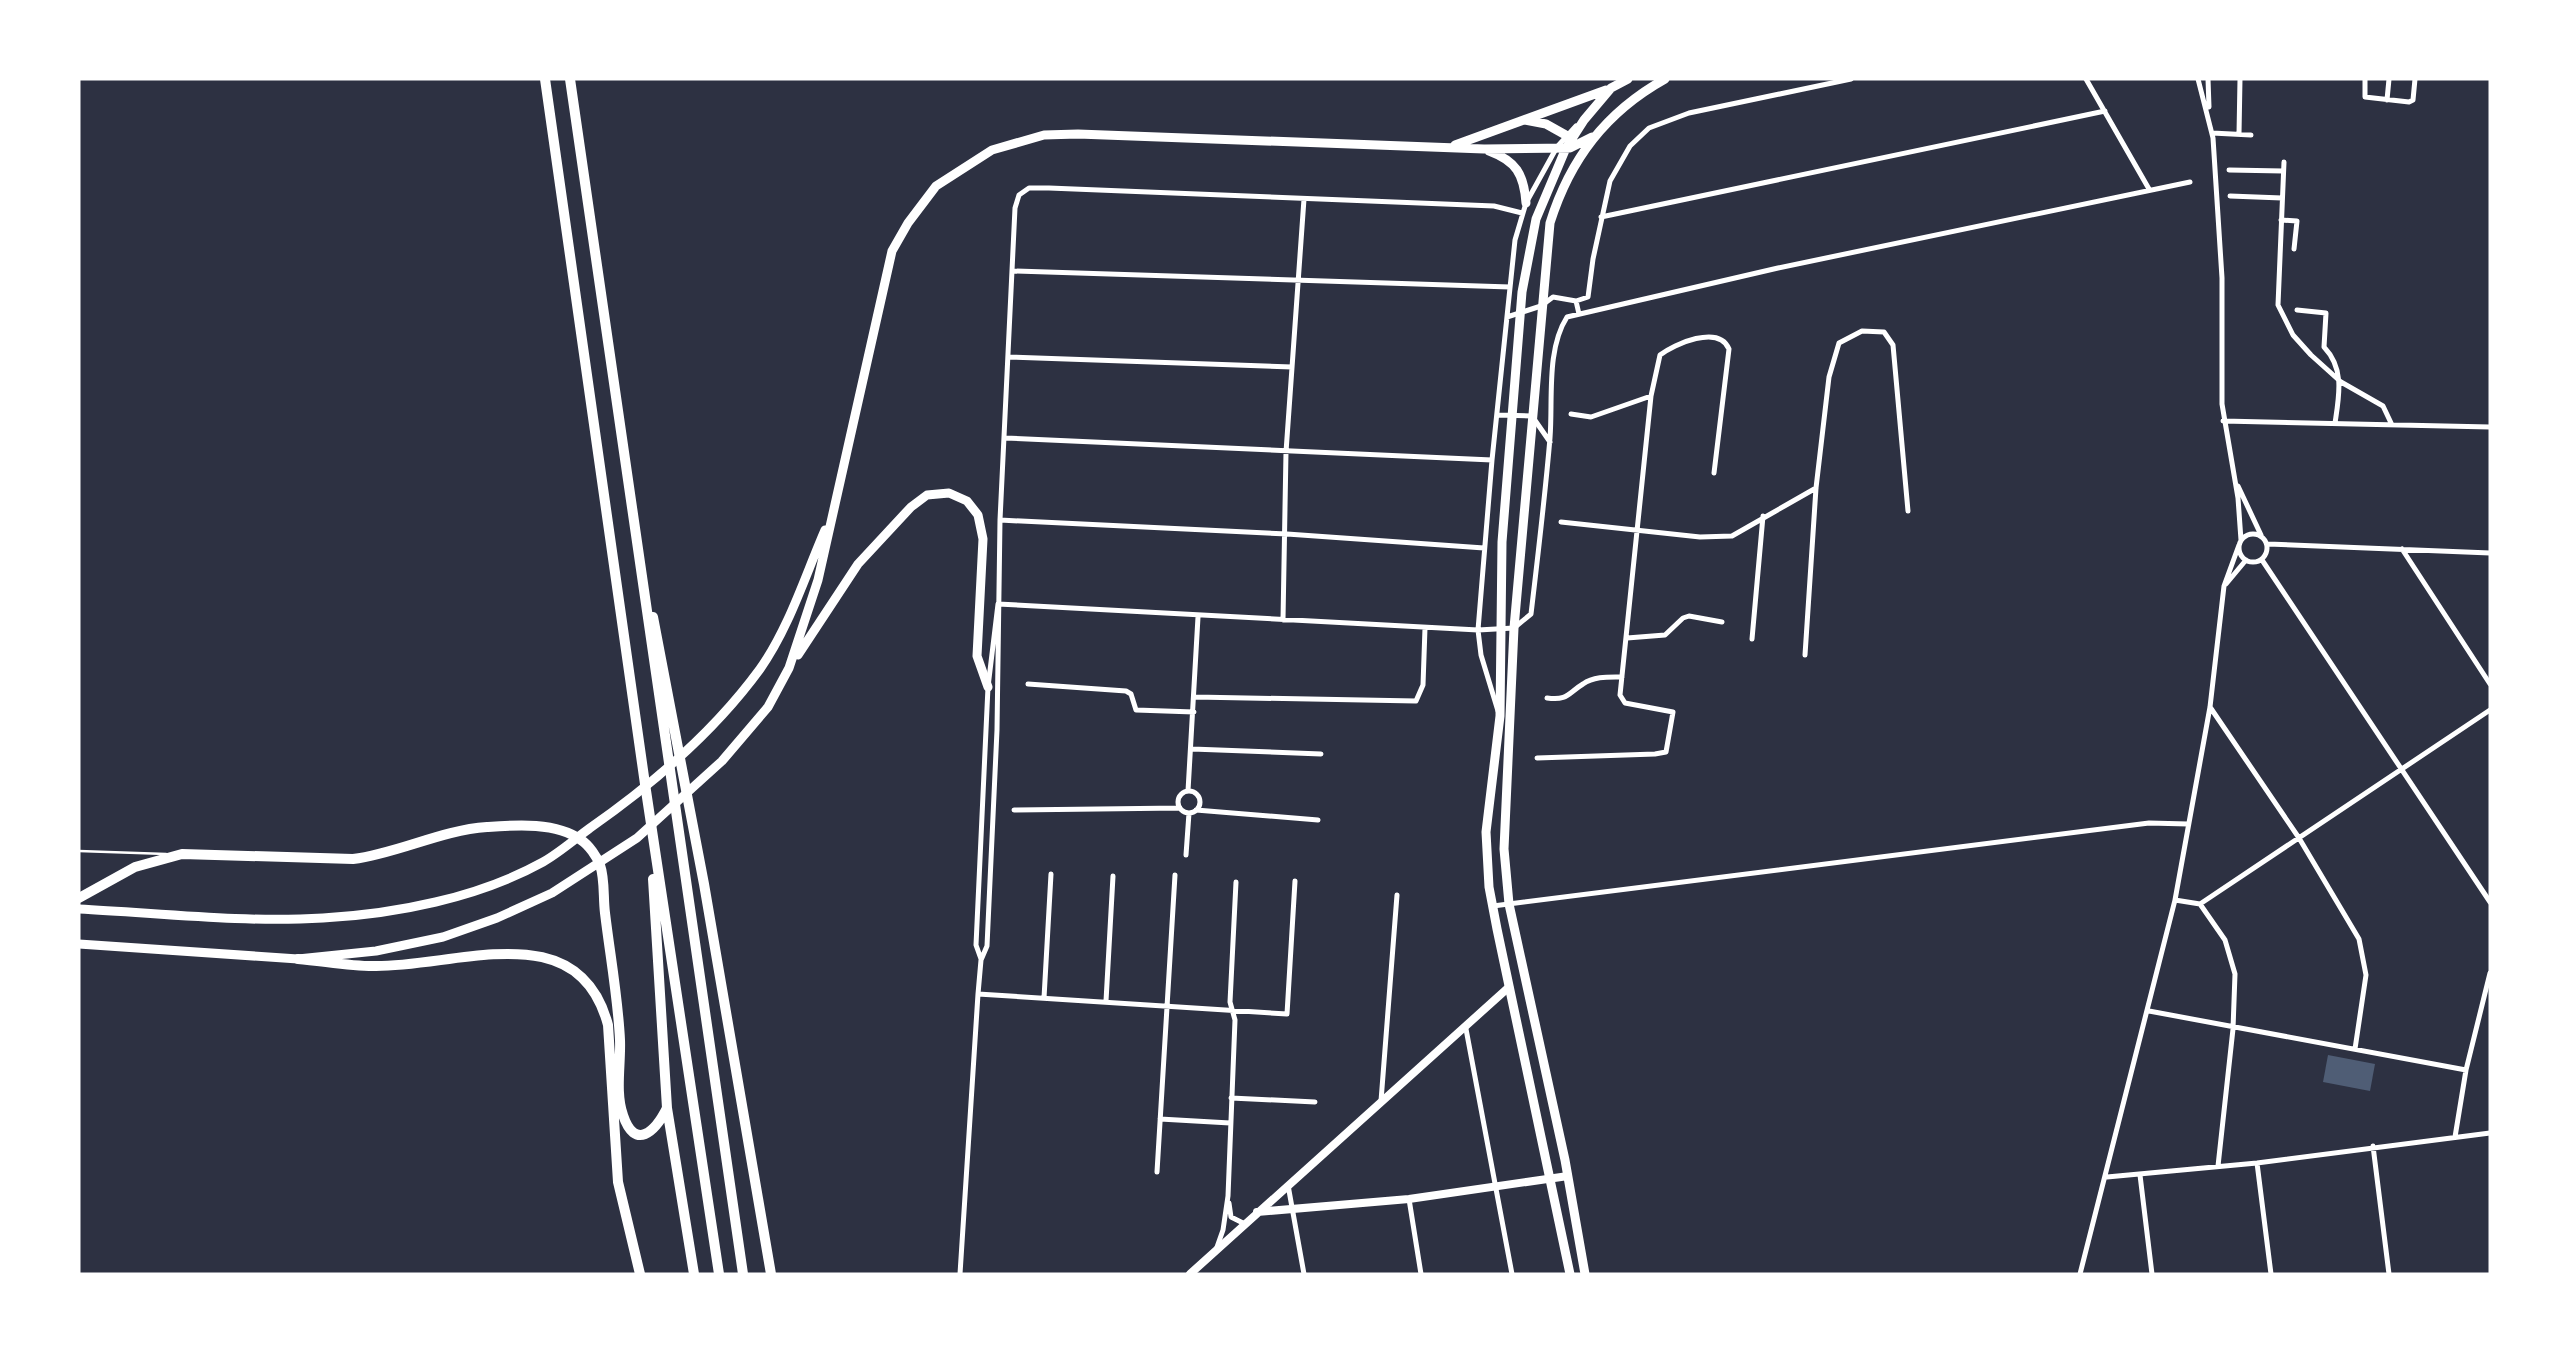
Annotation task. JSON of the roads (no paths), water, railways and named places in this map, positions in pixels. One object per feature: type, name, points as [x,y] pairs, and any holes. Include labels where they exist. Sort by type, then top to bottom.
[{"type":"highway","points":[[545,79],[645,784],[719,1274]]},
{"type":"highway","points":[[570,79],[743,1274]]},
{"type":"highway","points":[[631,506],[704,884],[771,1274]]},
{"type":"highway","points":[[645,784],[667,1108],[694,1274]]},
{"type":"highway","points":[[79,898],[135,867],[182,854],[353,859],[379,856],[462,830],[516,826],[554,829],[581,839],[601,867],[620,1039],[620,1108],[631,1132],[640,1135],[659,1126],[667,1108]]},
{"type":"highway","points":[[298,959],[373,966],[522,953],[549,957],[571,967],[589,984],[602,1002],[608,1025],[618,1182],[640,1274]]},
{"type":"main road","points":[[1454,146],[1520,120],[1585,101],[1628,79]]},
{"type":"main road","points":[[1585,1274],[1568,1176],[1509,904],[1504,849],[1514,628],[1550,223],[1576,163],[1592,137],[1617,111],[1665,79]]},
{"type":"main road","points":[[1570,1274],[1493,906],[1486,832],[1500,716],[1502,542],[1511,415],[1521,312],[1536,219],[1567,143],[1611,88]]},
{"type":"main road","points":[[1520,120],[1546,124],[1567,143],[1576,163]]},
{"type":"main road","points":[[789,668],[818,580],[892,251],[936,186],[967,163],[1012,143],[1044,135],[1484,149],[1567,143],[1592,137]]},
{"type":"main road","points":[[1484,149],[1507,158],[1518,168],[1524,178],[1526,203]]},
{"type":"main road","points":[[79,944],[298,959],[376,951],[443,937],[497,918],[552,892],[637,838],[722,761],[768,707],[789,668],[858,564],[911,507],[927,495],[949,493],[967,500],[978,515],[983,539],[977,656],[988,687]]},
{"type":"main road","points":[[79,909],[239,918],[322,918],[385,911],[444,898],[478,889],[542,862],[658,776],[703,735],[759,670],[774,646],[835,506]]},
{"type":"main road","points":[[1190,1274],[1466,1029],[1509,987]]},
{"type":"main road","points":[[1257,1212],[1409,1199],[1549,1181],[1568,1176]]},
{"type":"street","points":[[1507,317],[1541,306],[1553,297],[1576,301],[1588,297],[1601,216],[1616,169],[1630,146],[1649,128],[1689,113],[1851,79]]},
{"type":"street","points":[[2086,79],[2149,189]]},
{"type":"street","points":[[2198,79],[2212,133],[2221,278],[2224,421],[2235,480],[2240,543],[2246,560]]},
{"type":"street","points":[[2208,79],[2209,121]]},
{"type":"street","points":[[2239,134],[2240,79]]},
{"type":"street","points":[[2365,79],[2365,97],[2411,102],[2415,79]]},
{"type":"street","points":[[2387,100],[2389,79]]},
{"type":"street","points":[[1601,216],[2105,111]]},
{"type":"street","points":[[2212,133],[2252,135]]},
{"type":"street","points":[[1500,716],[1481,655],[1478,630],[1511,265],[1526,203],[1567,143]]},
{"type":"street","points":[[2284,162],[2278,305],[2293,335],[2341,382],[2383,406],[2392,425]]},
{"type":"street","points":[[2229,170],[2283,171]]},
{"type":"street","points":[[998,604],[1425,628],[1514,628],[1531,614],[1545,521],[1555,360],[1560,328],[1567,317],[1778,268],[2190,182]]},
{"type":"street","points":[[960,1274],[978,994],[981,960],[987,946],[1001,611],[998,604],[1000,520],[1016,201],[1023,191],[1049,188],[1494,206],[1522,213]]},
{"type":"street","points":[[2230,196],[2282,198]]},
{"type":"street","points":[[1283,620],[1287,534],[1286,452],[1304,200]]},
{"type":"street","points":[[2281,220],[2297,221],[2294,249]]},
{"type":"street","points":[[1013,271],[1510,287]]},
{"type":"street","points":[[1576,301],[1579,314]]},
{"type":"street","points":[[2297,310],[2326,313],[2323,347],[2329,353],[2341,382],[2335,424]]},
{"type":"street","points":[[1805,654],[1815,488],[1833,360],[1839,343],[1862,331],[1879,330],[1892,340],[1908,511]]},
{"type":"street","points":[[1537,758],[1666,752],[1672,712],[1625,703],[1620,695],[1651,396],[1660,355],[1679,344],[1704,338],[1720,339],[1729,349],[1714,473]]},
{"type":"street","points":[[1009,357],[1292,367]]},
{"type":"street","points":[[1571,414],[1591,416],[1651,396]]},
{"type":"street","points":[[1497,415],[1532,416],[1550,442]]},
{"type":"street","points":[[2224,421],[2490,427]]},
{"type":"street","points":[[1005,439],[1492,460]]},
{"type":"street","points":[[2235,480],[2261,536],[2268,544],[2490,553]]},
{"type":"street","points":[[1561,522],[1700,537],[1732,536],[1815,488]]},
{"type":"street","points":[[1752,639],[1763,516]]},
{"type":"street","points":[[1000,520],[1287,534],[1484,548]]},
{"type":"street","points":[[2080,1274],[2107,1177],[2175,900],[2210,707],[2224,586],[2240,543],[2250,534],[2261,536]]},
{"type":"street","points":[[2262,560],[2268,544]]},
{"type":"street","points":[[2402,548],[2490,684]]},
{"type":"street","points":[[2224,586],[2246,560],[2262,560]]},
{"type":"street","points":[[2262,560],[2490,902]]},
{"type":"street","points":[[981,960],[976,945],[988,687],[994,612],[998,604]]},
{"type":"street","points":[[1188,791],[1198,617]]},
{"type":"street","points":[[1627,638],[1665,635],[1683,618],[1721,622]]},
{"type":"street","points":[[1195,697],[1405,703],[1416,701],[1422,692],[1425,628]]},
{"type":"street","points":[[1547,698],[1569,696],[1583,683],[1597,678],[1622,677]]},
{"type":"street","points":[[1028,684],[1126,691],[1131,694],[1136,710],[1194,712]]},
{"type":"street","points":[[2210,707],[2299,838],[2349,921],[2364,954],[2366,975],[2355,1049]]},
{"type":"street","points":[[2175,900],[2200,904],[2490,710]]},
{"type":"street","points":[[1192,748],[1321,754]]},
{"type":"street","points":[[1180,808],[1179,797],[1188,791]]},
{"type":"street","points":[[1188,791],[1198,796],[1200,803],[1196,810]]},
{"type":"street","points":[[1014,810],[1180,808],[1189,813]]},
{"type":"street","points":[[1189,813],[1196,810],[1318,820]]},
{"type":"street","points":[[1186,855],[1189,813]]},
{"type":"street","points":[[1493,906],[2141,824],[2188,824]]},
{"type":"street","points":[[1044,998],[1051,874]]},
{"type":"street","points":[[1157,1172],[1175,875]]},
{"type":"street","points":[[1106,1001],[1113,876]]},
{"type":"street","points":[[978,994],[1287,1014],[1295,881]]},
{"type":"street","points":[[1215,1251],[1223,1230],[1228,1196],[1234,1011],[1230,1002],[1236,882]]},
{"type":"street","points":[[1381,1104],[1397,895]]},
{"type":"street","points":[[2200,904],[2225,940],[2235,974],[2233,1029],[2218,1166]]},
{"type":"street","points":[[2455,1137],[2466,1070],[2490,974]]},
{"type":"street","points":[[2149,1011],[2233,1029],[2466,1070]]},
{"type":"street","points":[[1466,1029],[1511,1274]]},
{"type":"street","points":[[1231,1098],[1315,1102]]},
{"type":"street","points":[[1160,1119],[1230,1123]]},
{"type":"street","points":[[2107,1177],[2256,1163],[2490,1133]]},
{"type":"street","points":[[2373,1146],[2389,1274]]},
{"type":"street","points":[[2256,1163],[2271,1274]]},
{"type":"street","points":[[2140,1175],[2152,1274]]},
{"type":"street","points":[[1288,1185],[1295,1210],[1304,1274]]},
{"type":"street","points":[[1228,1196],[1231,1217],[1245,1224]]},
{"type":"street","points":[[1409,1199],[1421,1274]]},
{"type":"lane","points":[[79,851],[182,854]]},
{"type":"water","points":[[2328,1055],[2375,1064],[2370,1091],[2323,1082]]}]
